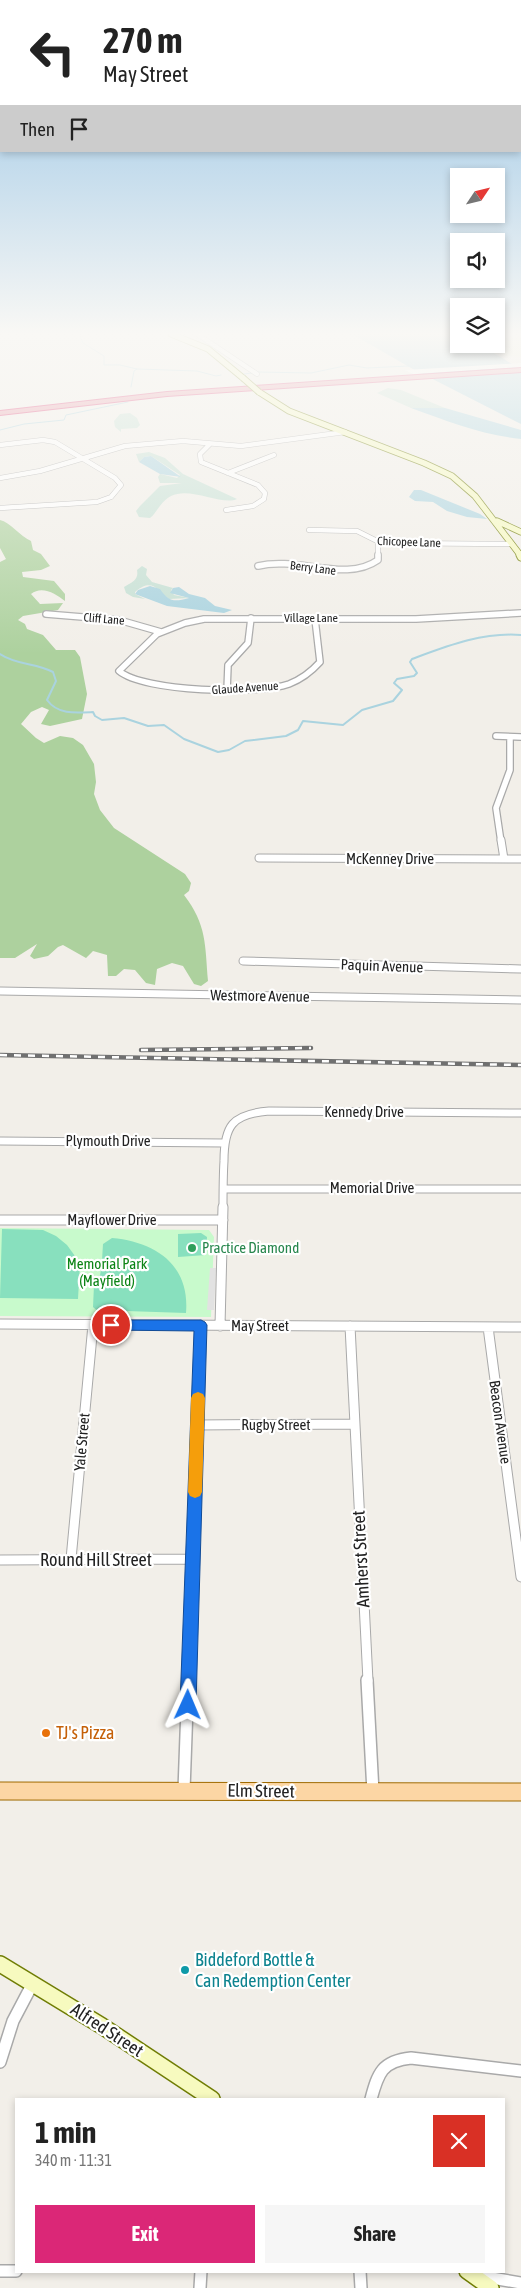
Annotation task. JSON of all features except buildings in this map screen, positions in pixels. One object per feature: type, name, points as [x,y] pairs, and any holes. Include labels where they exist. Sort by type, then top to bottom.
[{"type":"main road","name":"Elm Street","points":[[0,1791],[521,1792]]},
{"type":"street","points":[[0,445],[52,441],[61,444],[119,481],[120,486],[113,496],[93,503],[0,508]]},
{"type":"street","points":[[0,478],[40,471],[130,446],[183,441],[245,446],[282,441]]},
{"type":"street","points":[[367,441],[452,476],[471,491],[496,521],[521,557]]},
{"type":"street","points":[[210,444],[200,454],[200,460],[258,485],[263,489],[265,495],[262,502],[255,506],[226,510]]},
{"type":"street","points":[[228,473],[274,455]]},
{"type":"street","points":[[496,521],[521,532]]},
{"type":"street","name":"Chicopee Lane","points":[[310,530],[357,531],[378,543],[512,544]]},
{"type":"street","name":"Berry Lane","points":[[258,566],[278,564],[310,565],[337,571],[358,570],[378,560],[378,543]]},
{"type":"street","name":"Village Lane","points":[[119,672],[123,666],[161,632],[200,620],[251,618],[416,619],[521,613]]},
{"type":"street","name":"Cliff Lane","points":[[46,614],[128,621],[161,632]]},
{"type":"street","points":[[227,691],[228,665],[248,643],[251,618]]},
{"type":"street","name":"Glaude Avenue","points":[[119,672],[168,686],[227,691],[281,686],[299,680],[312,672],[321,660],[316,618]]},
{"type":"street","points":[[496,736],[521,737]]},
{"type":"street","points":[[504,859],[496,808],[510,770],[510,737]]},
{"type":"street","name":"McKenney Drive","points":[[259,858],[521,860]]},
{"type":"street","name":"Paquin Avenue","points":[[243,961],[521,969]]},
{"type":"street","name":"Westmore Avenue","points":[[0,991],[521,1000]]},
{"type":"street","name":"Kennedy Drive","points":[[220,1143],[226,1130],[234,1120],[254,1112],[521,1113]]},
{"type":"street","name":"Plymouth Drive","points":[[0,1141],[220,1143]]},
{"type":"street","points":[[220,1143],[224,1188],[220,1326]]},
{"type":"street","name":"Memorial Drive","points":[[224,1188],[521,1189]]},
{"type":"street","name":"Mayflower Drive","points":[[0,1220],[223,1220]]},
{"type":"street","name":"May Street","points":[[0,1324],[521,1327]]},
{"type":"street","name":"Yale Street","points":[[71,1560],[93,1325]]},
{"type":"street","points":[[184,1790],[201,1325]]},
{"type":"street","name":"Amherst Street","points":[[350,1326],[373,1792]]},
{"type":"street","name":"Beacon Avenue","points":[[488,1327],[521,1577]]},
{"type":"street","name":"Rugby Street","points":[[197,1425],[354,1424]]},
{"type":"street","name":"Round Hill Street","points":[[0,1560],[192,1559]]},
{"type":"street","name":"Alfred Street","points":[[0,1964],[210,2098]]},
{"type":"street","points":[[0,2062],[7,2033],[24,1997],[33,1984]]},
{"type":"street","points":[[371,2098],[375,2083],[383,2068],[388,2063],[400,2058],[521,2071]]},
{"type":"street","points":[[0,2271],[15,2271]]},
{"type":"street","points":[[200,2288],[201,2273]]},
{"type":"street","points":[[360,2273],[361,2288]]},
{"type":"street","points":[[467,2273],[491,2288]]},
{"type":"street","points":[[470,2273],[521,2283]]},
{"type":"green space","points":[[149,452],[165,458],[183,474],[237,499],[223,500],[196,494],[179,494],[167,499],[150,518],[139,517],[136,511],[160,486],[182,483],[160,483],[158,477],[160,474],[177,478],[180,475],[151,456],[144,457],[139,462],[136,454]]},
{"type":"green space","points":[[0,520],[8,523],[31,541],[33,550],[41,554],[50,566],[41,570],[22,572],[23,577],[54,581],[65,594],[65,601],[49,591],[35,591],[31,594],[40,604],[63,603],[58,610],[23,616],[18,620],[25,624],[27,629],[43,635],[56,650],[75,650],[80,657],[87,694],[82,719],[50,726],[41,724],[49,710],[42,707],[31,712],[21,724],[44,743],[60,736],[73,738],[83,745],[94,764],[96,782],[94,794],[100,810],[114,828],[185,874],[191,883],[189,891],[184,895],[197,916],[204,936],[208,981],[201,986],[194,984],[183,966],[172,963],[157,969],[155,985],[146,983],[135,970],[124,969],[116,976],[108,976],[107,955],[93,951],[86,958],[63,945],[48,956],[34,959],[30,956],[37,944],[15,958],[0,958],[0,562],[6,559],[0,548]]},
{"type":"green space","points":[[142,566],[147,569],[146,575],[152,582],[173,588],[171,590],[174,595],[189,598],[169,599],[158,589],[151,586],[146,586],[135,592],[135,594],[145,599],[133,597],[126,593],[124,587],[134,580],[137,576],[137,570]]},
{"type":"green space","name":"Memorial Park (Mayfield)","points":[[0,1228],[209,1230],[214,1237],[211,1317],[0,1316]]},
{"type":"green space","points":[[2,1229],[43,1230],[56,1236],[67,1245],[80,1263],[78,1299],[0,1298]]},
{"type":"green space","name":"Practice Diamond","points":[[201,1233],[207,1237],[206,1255],[178,1257],[178,1234]]},
{"type":"green space","points":[[112,1238],[128,1240],[143,1245],[167,1259],[176,1269],[182,1282],[186,1296],[186,1313],[126,1311],[126,1314],[101,1314],[93,1307],[94,1285],[97,1285],[100,1276],[103,1244]]},
{"type":"shaded area","points":[[210,1268],[216,1268],[214,1310],[207,1310]]},
{"type":"water","points":[[151,456],[181,477],[160,474],[139,462],[144,457]]},
{"type":"water","points":[[414,490],[421,490],[480,514],[487,519],[467,517],[447,511],[433,502],[415,501],[409,497]]},
{"type":"water","points":[[150,586],[160,589],[172,600],[189,598],[170,593],[173,588],[179,587],[189,594],[205,598],[215,606],[232,610],[224,613],[167,606],[135,594],[138,590]]},
{"type":"waterway","points":[[0,654],[6,658],[53,672],[56,681],[47,700],[51,705],[62,711],[93,712],[95,716],[102,720],[124,718],[148,726],[164,725],[184,739],[218,752],[229,750],[245,741],[286,736],[298,730],[303,721],[343,725],[362,710],[393,701],[402,690],[394,683],[397,679],[414,676],[417,673],[410,662],[412,659],[465,641],[492,636],[521,635]]},
{"type":"railway","points":[[141,1050],[311,1048]]},
{"type":"railway","points":[[0,1055],[521,1065]]},
{"type":"slow traffic","points":[[195,1492],[198,1398]]},
{"type":"place","name":"Practice Diamond","points":[[192,1248]]},
{"type":"place","name":"TJ's Pizza","points":[[46,1733]]},
{"type":"place","name":"Biddeford Bottle & Can Redemption Center","points":[[185,1970]]},
{"type":"route","points":[[111,1325],[201,1325],[188,1705]]}]
